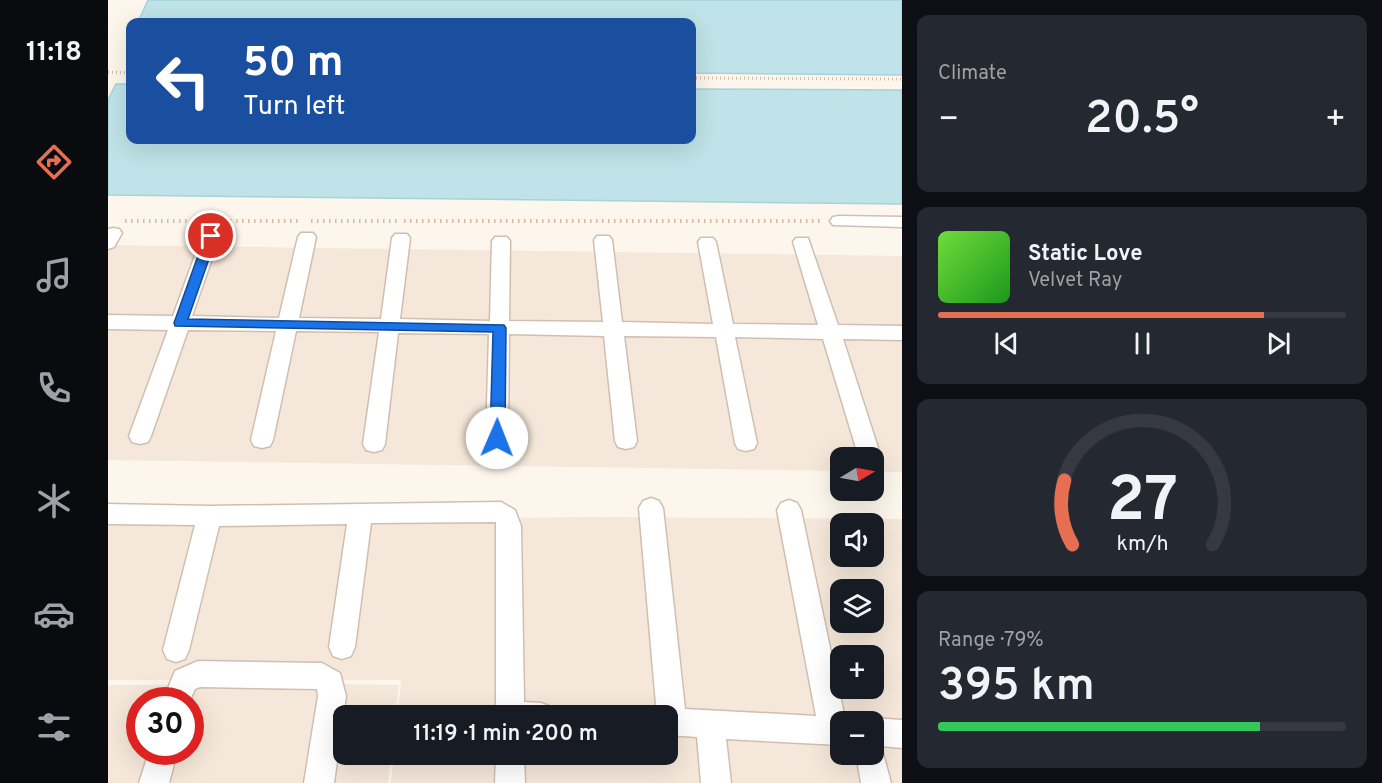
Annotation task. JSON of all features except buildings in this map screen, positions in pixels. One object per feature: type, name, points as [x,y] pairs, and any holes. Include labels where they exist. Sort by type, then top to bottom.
[{"type":"street","points":[[839,221],[902,222]]},
{"type":"street","points":[[140,436],[180,323],[210,226]]},
{"type":"street","points":[[262,440],[307,237]]},
{"type":"street","points":[[374,444],[401,238]]},
{"type":"street","points":[[603,240],[626,441]]},
{"type":"street","points":[[497,438],[501,241]]},
{"type":"street","points":[[707,242],[746,442]]},
{"type":"street","points":[[802,242],[867,447]]},
{"type":"street","points":[[108,322],[902,333]]},
{"type":"street","points":[[651,508],[668,705]]},
{"type":"street","points":[[789,510],[832,711]]},
{"type":"street","points":[[108,514],[209,516],[501,512],[507,517],[509,526],[510,705]]},
{"type":"street","points":[[342,647],[360,514]]},
{"type":"street","points":[[176,650],[209,516]]},
{"type":"street","points":[[182,687],[185,680],[198,674],[322,676],[330,682],[332,696],[319,783]]},
{"type":"street","points":[[678,722],[830,730]]},
{"type":"street","points":[[710,724],[716,783]]},
{"type":"street","points":[[884,733],[902,734]]},
{"type":"street","points":[[154,783],[159,765]]},
{"type":"street","points":[[510,765],[510,783]]},
{"type":"street","points":[[872,765],[876,783]]},
{"type":"path","points":[[108,72],[126,73]]},
{"type":"path","points":[[696,78],[902,79]]},
{"type":"path","points":[[114,232],[210,226],[839,221]]},
{"type":"shaded area","points":[[108,245],[902,256],[902,472],[884,472],[884,447],[830,447],[830,471],[108,460]]},
{"type":"shaded area","points":[[597,517],[830,519],[830,567],[884,567],[884,519],[902,519],[902,783],[391,783],[393,765],[678,765],[678,705],[399,705],[401,680],[108,680],[108,521]]},
{"type":"shaded area","points":[[108,685],[399,685],[396,705],[333,705],[333,765],[390,765],[388,783],[108,783]]},
{"type":"water","points":[[148,0],[902,0],[902,75],[696,73],[696,18],[140,18]]},
{"type":"water","points":[[116,84],[126,84],[126,144],[696,144],[696,89],[902,90],[902,204],[108,195],[108,100]]},
{"type":"route","points":[[211,236],[180,323],[499,328],[497,438]]}]
